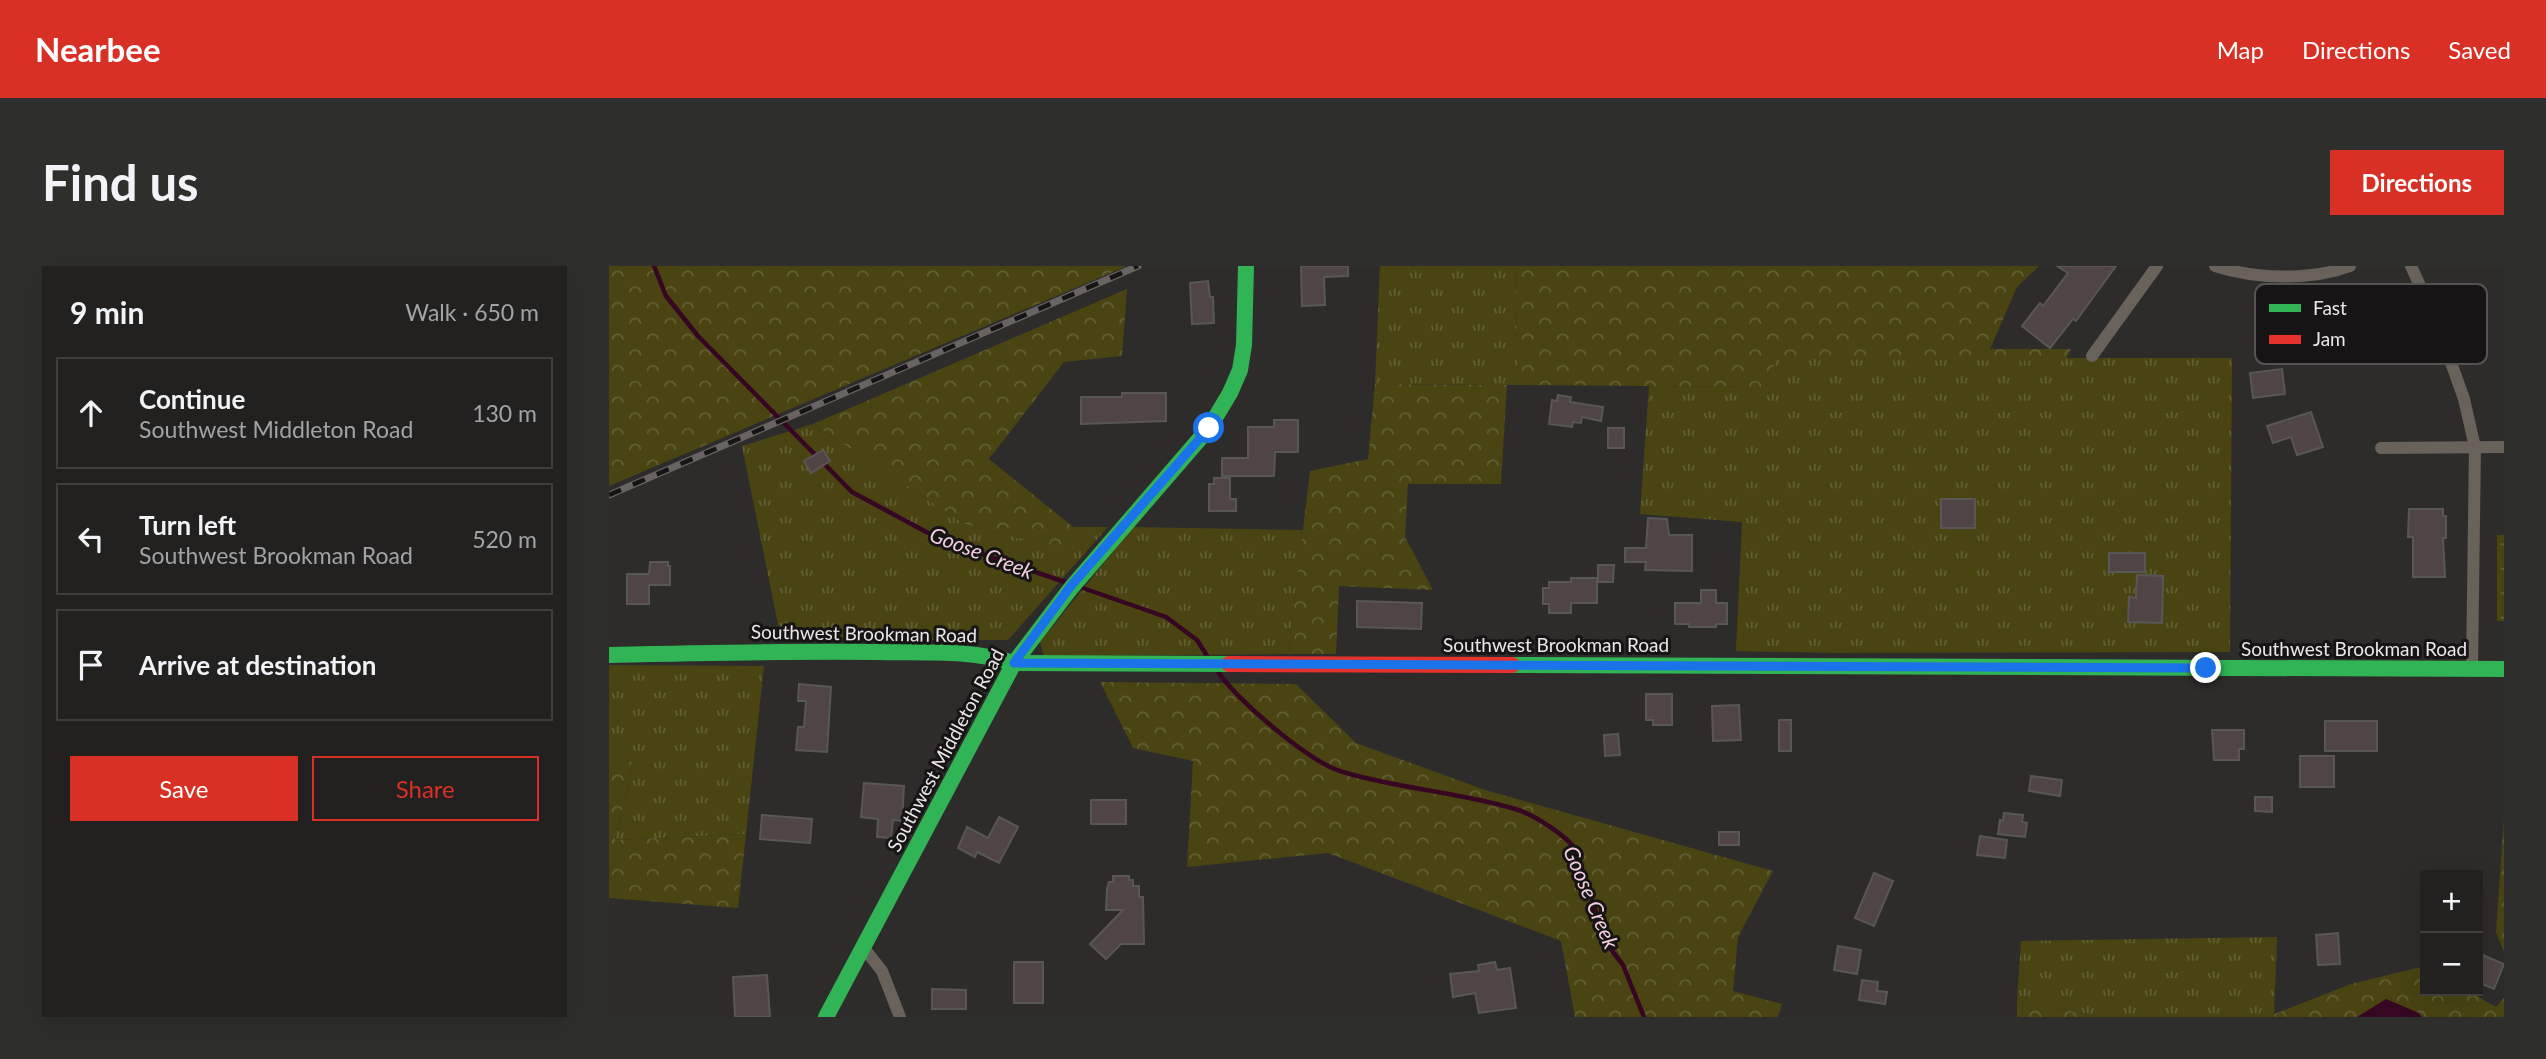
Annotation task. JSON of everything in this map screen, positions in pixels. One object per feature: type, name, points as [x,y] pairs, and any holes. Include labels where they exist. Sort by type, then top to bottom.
[{"type":"street","name":"Southwest Middleton Road","points":[[826,1017],[1014,663],[1070,587],[1209,428],[1226,400],[1240,371],[1247,306],[1246,266]]},
{"type":"street","points":[[2092,356],[2157,266]]},
{"type":"street","points":[[2215,266],[2237,273],[2285,275],[2332,273],[2350,266]]},
{"type":"street","points":[[2411,266],[2419,284]]},
{"type":"street","points":[[2451,364],[2464,400],[2475,447],[2472,669]]},
{"type":"street","points":[[2381,448],[2504,447]]},
{"type":"street","name":"Southwest Brookman Road","points":[[609,655],[768,651],[950,653],[996,657],[1014,663],[2504,669]]},
{"type":"street","points":[[863,947],[882,971],[901,1017]]},
{"type":"green space","points":[[609,266],[1127,266],[609,486]]},
{"type":"green space","points":[[1380,266],[1515,266],[1518,385],[1375,384]]},
{"type":"green space","points":[[1515,266],[2039,266],[2017,287],[1990,349],[2071,349],[2065,361],[1776,359],[1766,387],[1518,385]]},
{"type":"green space","points":[[1127,289],[1122,356],[1064,362],[989,459],[1073,527],[1065,551],[965,524],[813,424]]},
{"type":"green space","points":[[1775,358],[2232,358],[2230,652],[1736,651],[1742,522],[1640,514],[1649,386],[1766,387]]},
{"type":"green space","points":[[1375,384],[1507,385],[1501,484],[1408,484],[1405,537],[1433,590],[1339,586],[1336,654],[1288,654],[1310,471],[1368,459]]},
{"type":"green space","points":[[813,424],[965,524],[1065,550],[1073,527],[1108,527],[1008,640],[781,639],[742,446]]},
{"type":"green space","points":[[1133,527],[1303,530],[1288,654],[1044,656],[1040,642]]},
{"type":"green space","points":[[2497,535],[2504,535],[2504,621],[2497,621]]},
{"type":"green space","points":[[609,665],[764,666],[746,834],[615,840],[633,762],[609,757]]},
{"type":"green space","points":[[1100,682],[1296,684],[1356,743],[1485,790],[1773,871],[1738,937],[1733,991],[1782,1004],[1778,1017],[1575,1017],[1561,941],[1328,853],[1187,867],[1193,761],[1133,748]]},
{"type":"green space","points":[[609,757],[633,762],[615,840],[746,834],[738,908],[609,898]]},
{"type":"green space","points":[[2504,818],[2504,952],[2496,932]]},
{"type":"green space","points":[[2277,937],[2274,1014],[2267,1017],[2101,1017],[2017,1001],[2021,941]]},
{"type":"green space","points":[[2420,967],[2420,996],[2477,996],[2496,1007],[2504,998],[2504,1017],[2267,1017],[2351,984]]},
{"type":"green space","points":[[2017,1001],[2101,1017],[2017,1017]]},
{"type":"shaded area","points":[[2386,999],[2419,1013],[2422,1017],[2357,1017]]},
{"type":"building","points":[[1301,266],[1348,266],[1348,276],[1324,277],[1325,305],[1302,306]]},
{"type":"building","points":[[2057,266],[2116,266],[2076,321],[2073,319],[2050,348],[2022,326],[2040,303],[2043,306],[2068,273]]},
{"type":"building","points":[[1208,281],[1210,297],[1213,297],[1214,323],[1192,324],[1190,283]]},
{"type":"building","points":[[2282,369],[2285,394],[2253,398],[2250,373]]},
{"type":"building","points":[[1122,393],[1166,393],[1166,421],[1081,424],[1081,397],[1122,397]]},
{"type":"building","points":[[1558,395],[1571,397],[1570,402],[1603,407],[1601,421],[1582,417],[1581,423],[1573,422],[1572,427],[1549,424],[1552,400],[1557,401]]},
{"type":"building","points":[[2311,412],[2323,447],[2297,455],[2291,437],[2273,443],[2267,426]]},
{"type":"building","points":[[1274,420],[1298,420],[1298,452],[1275,452],[1274,476],[1222,476],[1222,458],[1248,458],[1248,427],[1274,427]]},
{"type":"building","points":[[1608,428],[1624,428],[1624,448],[1608,448]]},
{"type":"building","points":[[823,450],[830,461],[811,473],[804,461]]},
{"type":"building","points":[[1214,478],[1230,478],[1230,499],[1236,499],[1236,511],[1209,511],[1209,484],[1214,484]]},
{"type":"building","points":[[1941,499],[1975,499],[1975,528],[1941,528]]},
{"type":"building","points":[[2409,509],[2443,509],[2443,516],[2446,516],[2446,538],[2443,538],[2445,577],[2413,577],[2413,537],[2408,537]]},
{"type":"building","points":[[1648,518],[1667,519],[1669,535],[1692,535],[1692,571],[1645,570],[1646,562],[1625,562],[1625,548],[1646,548]]},
{"type":"building","points":[[2109,553],[2145,553],[2145,572],[2109,572]]},
{"type":"building","points":[[650,562],[668,562],[670,585],[649,585],[649,604],[627,604],[627,574],[649,574]]},
{"type":"building","points":[[1598,565],[1614,565],[1613,582],[1598,582]]},
{"type":"building","points":[[2137,575],[2163,576],[2162,623],[2128,622],[2129,597],[2136,598]]},
{"type":"building","points":[[1571,578],[1597,578],[1597,603],[1571,603],[1571,613],[1549,613],[1549,604],[1543,604],[1543,588],[1549,588],[1549,582],[1571,582]]},
{"type":"building","points":[[1701,590],[1716,590],[1716,603],[1727,603],[1727,624],[1716,624],[1716,627],[1689,627],[1689,624],[1675,624],[1675,603],[1701,603]]},
{"type":"building","points":[[1357,601],[1422,603],[1421,629],[1357,627]]},
{"type":"building","points":[[799,684],[831,687],[827,752],[796,750],[798,727],[804,727],[806,701],[798,701]]},
{"type":"building","points":[[1646,694],[1672,694],[1672,725],[1653,725],[1653,720],[1646,720]]},
{"type":"building","points":[[1739,705],[1741,740],[1713,741],[1712,706]]},
{"type":"building","points":[[1779,720],[1791,720],[1791,751],[1779,751]]},
{"type":"building","points":[[2325,721],[2377,721],[2377,751],[2325,751]]},
{"type":"building","points":[[2212,730],[2244,730],[2244,749],[2239,749],[2239,760],[2214,760]]},
{"type":"building","points":[[1618,734],[1620,755],[1605,756],[1604,735]]},
{"type":"building","points":[[2300,756],[2334,756],[2334,787],[2300,787]]},
{"type":"building","points":[[2031,776],[2062,780],[2060,796],[2029,791]]},
{"type":"building","points":[[864,783],[904,786],[902,821],[893,820],[891,838],[877,837],[878,819],[861,817]]},
{"type":"building","points":[[2255,797],[2272,797],[2272,812],[2255,811]]},
{"type":"building","points":[[1091,800],[1126,800],[1126,824],[1091,824]]},
{"type":"building","points":[[2004,813],[2023,815],[2022,822],[2027,823],[2025,837],[1998,834]]},
{"type":"building","points":[[762,815],[812,819],[810,843],[760,839]]},
{"type":"building","points":[[999,817],[1018,827],[999,863],[977,852],[975,857],[958,848],[967,827],[988,838]]},
{"type":"building","points":[[1719,832],[1739,832],[1739,845],[1719,845]]},
{"type":"building","points":[[1980,836],[2007,840],[2005,858],[1977,855]]},
{"type":"building","points":[[1874,873],[1893,881],[1874,926],[1855,918]]},
{"type":"building","points":[[1113,876],[1129,876],[1129,880],[1133,880],[1133,886],[1139,886],[1139,897],[1143,897],[1144,944],[1121,944],[1106,959],[1090,944],[1123,910],[1106,910],[1107,889],[1109,882],[1113,882]]},
{"type":"building","points":[[2338,933],[2340,964],[2318,965],[2316,935]]},
{"type":"building","points":[[1838,946],[1861,950],[1857,974],[1834,970]]},
{"type":"building","points":[[2483,955],[2504,964],[2494,989],[2483,984]]},
{"type":"building","points":[[1014,962],[1043,962],[1043,1003],[1014,1003]]},
{"type":"building","points":[[1495,962],[1497,970],[1510,968],[1516,1008],[1479,1013],[1475,993],[1453,997],[1450,974],[1479,971],[1478,965]]},
{"type":"building","points":[[767,975],[770,1017],[735,1017],[733,977]]},
{"type":"building","points":[[1862,980],[1878,982],[1877,991],[1887,992],[1885,1004],[1859,1000]]},
{"type":"building","points":[[932,989],[966,990],[966,1009],[932,1009]]},
{"type":"waterway","name":"Goose Creek","points":[[654,266],[666,296],[698,336],[852,492],[943,541],[1068,583]]},
{"type":"waterway","name":"Goose Creek","points":[[1080,587],[1166,617],[1197,640],[1209,659]]},
{"type":"waterway","name":"Goose Creek","points":[[1216,669],[1255,712],[1293,743],[1329,766],[1364,778],[1472,798],[1515,809],[1540,820],[1565,838],[1576,850],[1606,943],[1623,965],[1644,1017]]},
{"type":"railway","points":[[609,495],[1138,266]]},
{"type":"traffic: fast","points":[[826,1017],[1014,663],[1071,588],[1209,428],[1230,393],[1240,370],[1244,345],[1246,266]]},
{"type":"traffic: fast","points":[[609,655],[928,652],[981,656],[1014,663],[1229,664]]},
{"type":"traffic: fast","points":[[1512,665],[2504,669]]},
{"type":"traffic: jam","points":[[1229,664],[1512,665]]},
{"type":"route","points":[[1209,428],[1070,587],[1014,663],[2206,668]]}]
